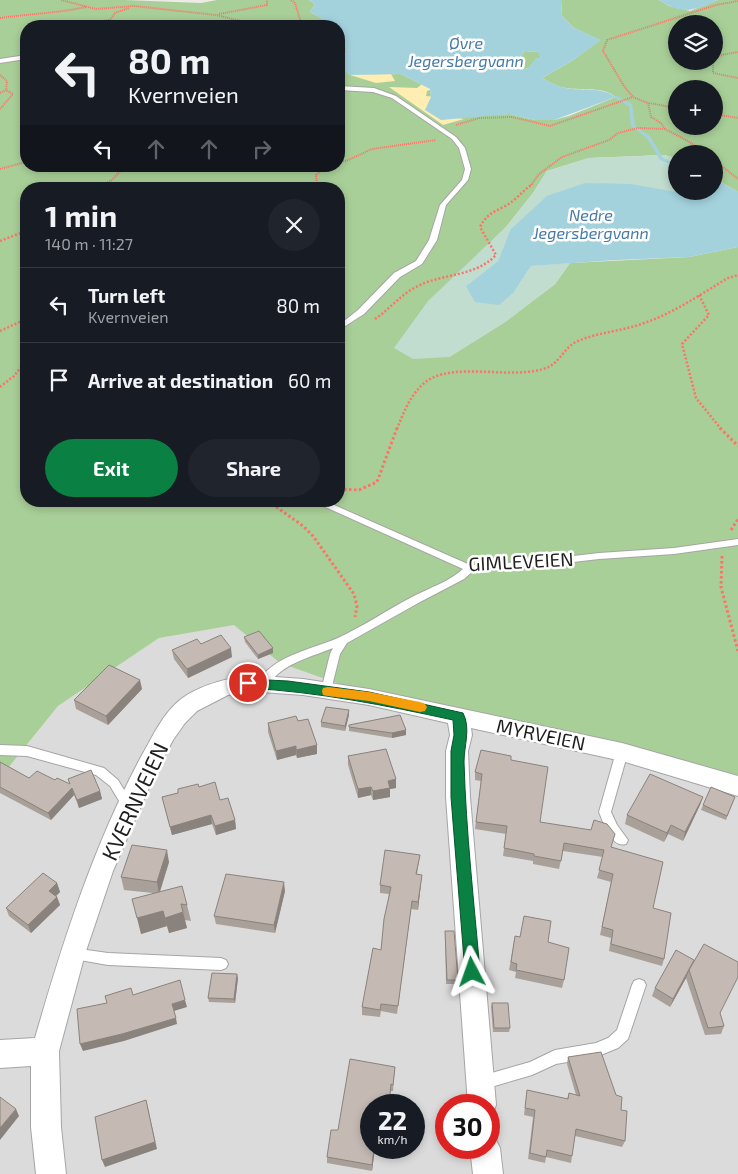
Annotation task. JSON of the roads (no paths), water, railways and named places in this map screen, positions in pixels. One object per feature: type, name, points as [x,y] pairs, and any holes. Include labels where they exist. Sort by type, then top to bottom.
[{"type":"street","name":"KVERNVEIEN","points":[[51,1174],[46,1127],[45,1051],[72,954],[101,871],[129,807],[165,734],[177,717],[189,705],[223,688],[248,683],[369,697],[459,717]]},
{"type":"street","name":"MYRVEIEN","points":[[459,717],[622,752],[738,786]]},
{"type":"street","points":[[459,717],[461,735],[457,751],[458,797],[481,1094]]},
{"type":"street","points":[[0,1054],[45,1051]]},
{"type":"street","points":[[486,1159],[488,1174]]},
{"type":"lane","points":[[0,61],[20,58]]},
{"type":"lane","points":[[345,88],[362,89],[391,95],[454,138],[462,148],[468,169],[465,180],[443,205],[440,212],[439,226],[430,248],[419,262],[397,275],[361,312],[345,324]]},
{"type":"lane","name":"GIMLEVEIEN","points":[[329,507],[455,564],[470,568],[664,552],[738,542]]},
{"type":"lane","points":[[262,684],[276,669],[288,662],[343,640],[408,603],[460,577],[470,568]]},
{"type":"lane","points":[[326,691],[335,654],[343,640]]},
{"type":"lane","points":[[0,750],[27,752],[100,771],[114,783],[129,807]]},
{"type":"lane","points":[[622,752],[606,812],[612,828],[622,840]]},
{"type":"lane","points":[[72,954],[108,959],[221,964]]},
{"type":"lane","points":[[481,1094],[525,1070],[555,1057],[596,1050],[614,1043],[624,1034],[639,985]]},
{"type":"water","name":"Øvre Jegersbergvann","points":[[309,0],[561,0],[562,16],[574,28],[601,40],[572,61],[542,78],[561,87],[604,91],[616,97],[554,120],[535,120],[510,114],[441,120],[425,110],[431,97],[430,89],[401,74],[350,75],[345,70],[347,48],[345,46],[345,20],[323,20],[310,12],[315,4]],"holes":[[[525,51],[538,52],[541,58],[536,58],[529,68],[519,70],[515,64]]]},
{"type":"water","points":[[659,0],[718,0],[695,9],[682,10]]},
{"type":"water","name":"Nedre Jegersbergvann","points":[[585,183],[630,184],[668,191],[668,200],[723,200],[723,183],[738,192],[738,247],[689,257],[531,266],[514,292],[499,305],[475,302],[466,286],[498,261],[510,230],[547,196]]},
{"type":"waterway","points":[[616,97],[631,105],[633,126],[649,137],[661,159],[668,162]]}]
